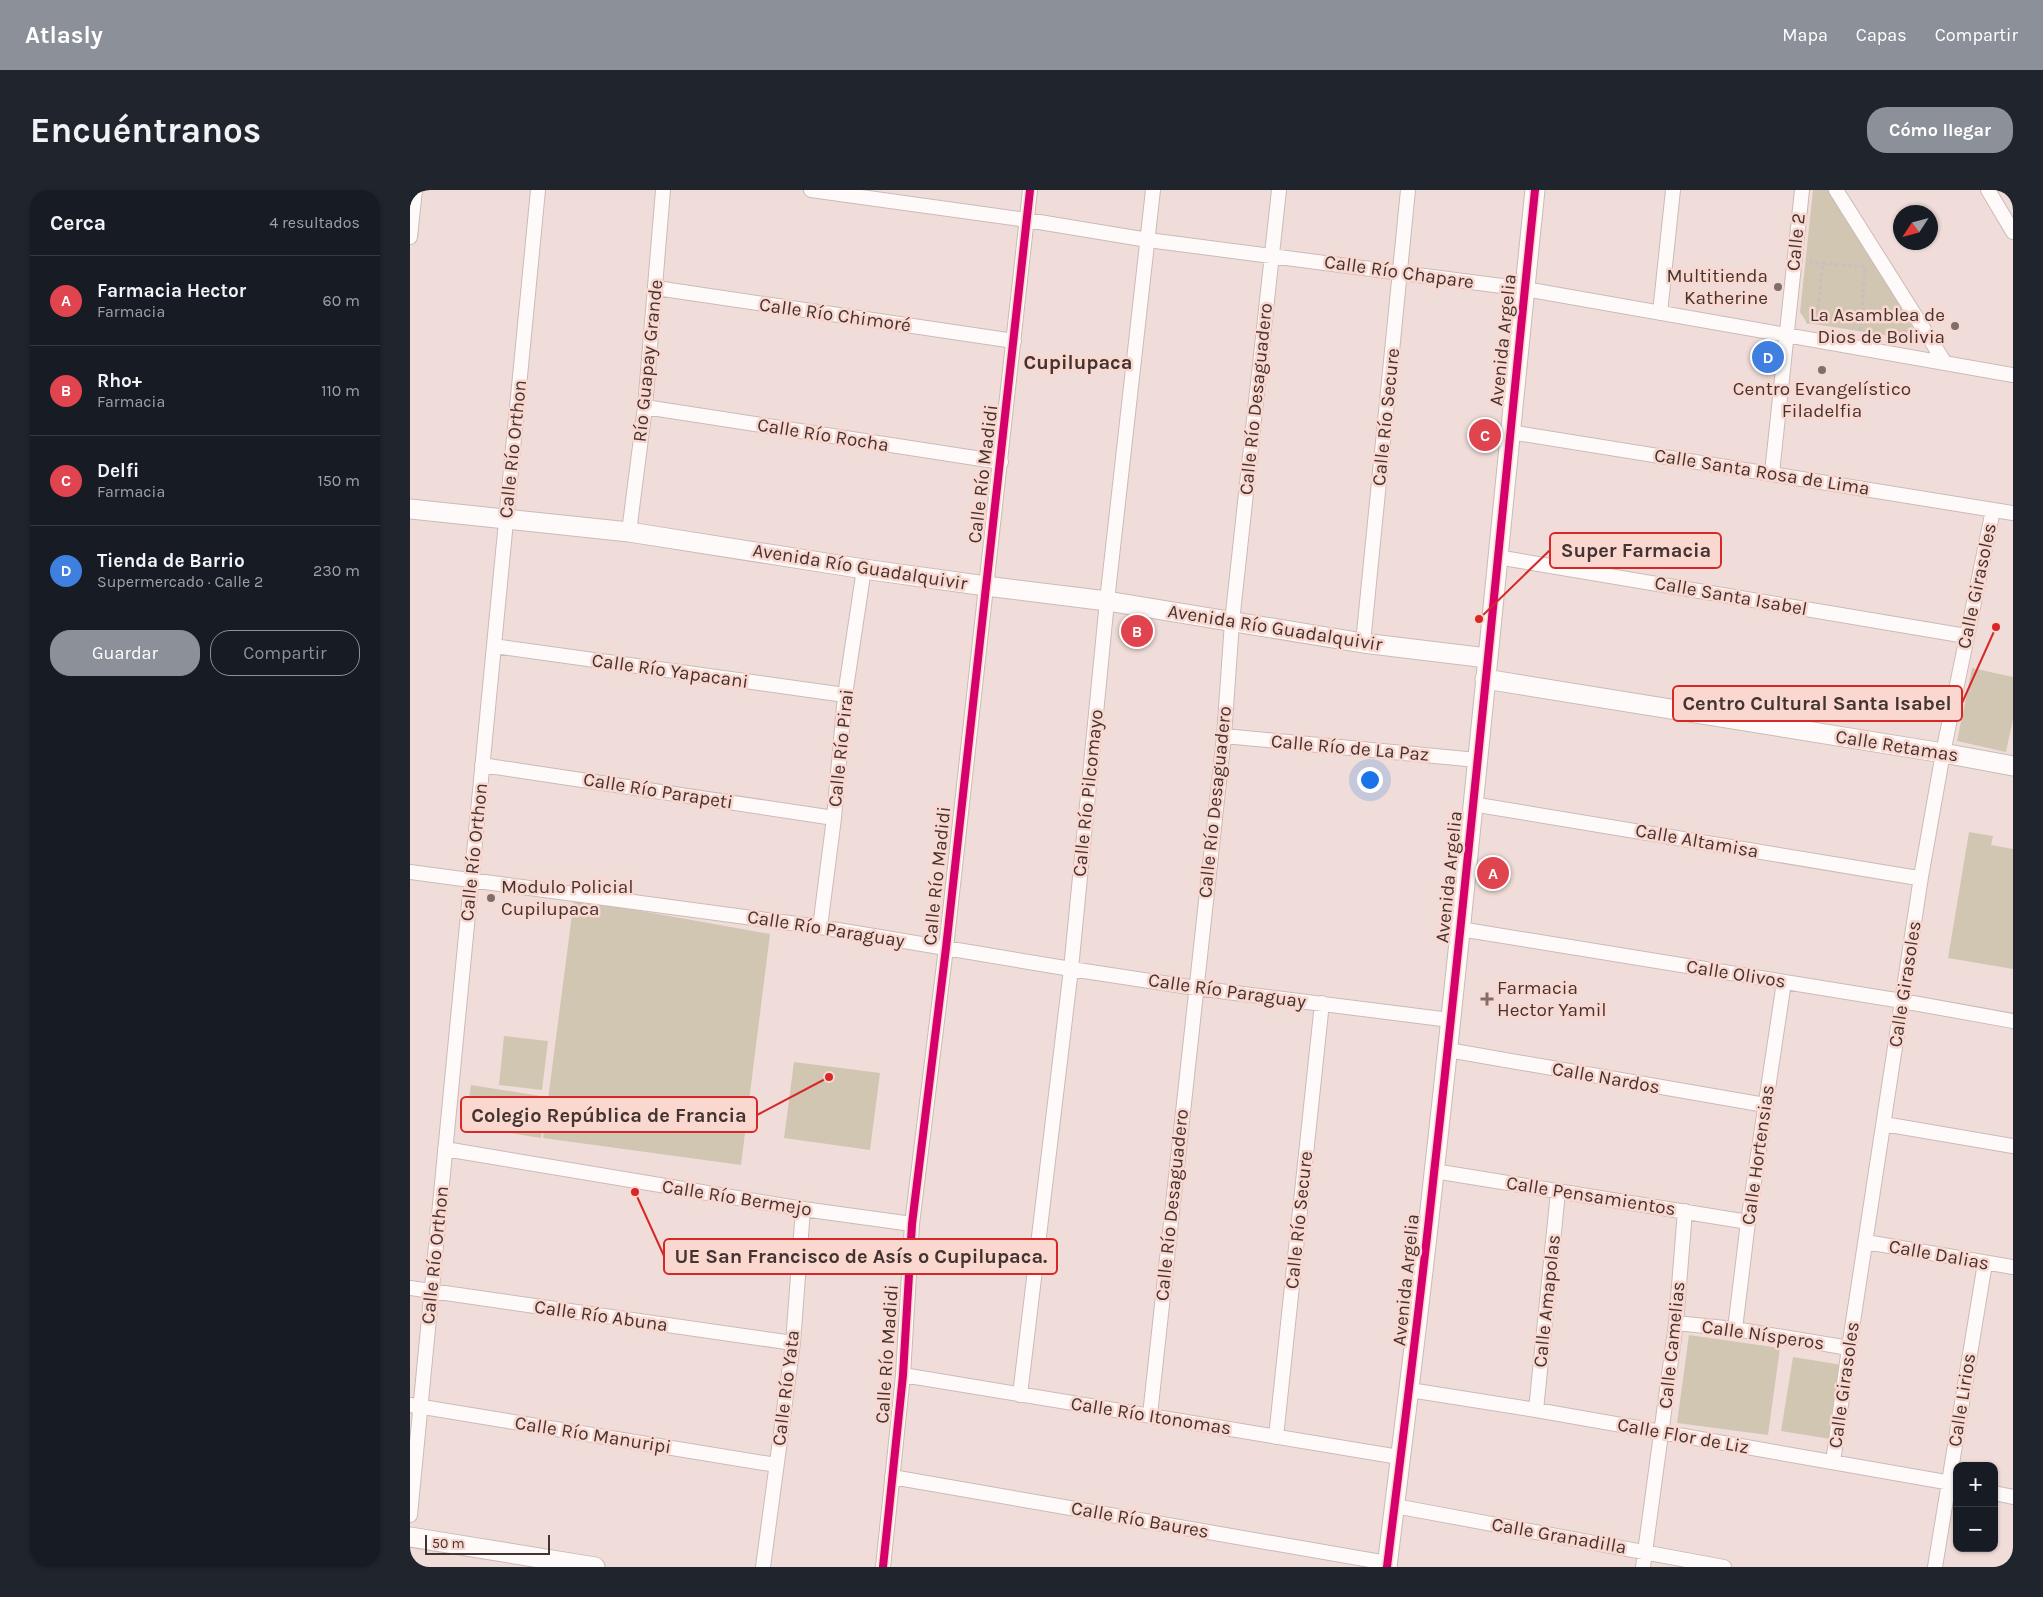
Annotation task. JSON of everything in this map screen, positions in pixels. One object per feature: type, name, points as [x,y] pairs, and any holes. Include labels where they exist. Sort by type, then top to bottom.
[{"type":"street","points":[[410,237],[414,190]]},
{"type":"street","name":"Calle Río Orthon","points":[[410,1515],[415,1406],[431,1291],[538,190]]},
{"type":"street","name":"Río Guapay Grande","points":[[629,532],[645,407],[663,190]]},
{"type":"street","name":"Calle Río Chapare","points":[[812,190],[1028,220],[1148,240],[1524,289],[2013,375]]},
{"type":"street","name":"Calle Río Madidi","points":[[882,1567],[903,1375],[912,1224],[946,948],[1030,190]]},
{"type":"street","name":"Calle Río Pilcomayo","points":[[1020,1395],[1071,969],[1107,601],[1153,190]]},
{"type":"street","name":"Calle Río Desaguadero","points":[[1150,1415],[1224,736],[1232,622],[1279,190]]},
{"type":"street","name":"Calle Río Secure","points":[[1364,643],[1408,190]]},
{"type":"street","name":"Avenida Argelia","points":[[1387,1565],[1399,1457],[1410,1390],[1448,1050],[1534,190]]},
{"type":"street","points":[[1660,314],[1673,190]]},
{"type":"street","name":"Calle 2","points":[[1772,473],[1802,190]]},
{"type":"street","points":[[1836,190],[1945,363]]},
{"type":"street","points":[[1988,190],[2013,232]]},
{"type":"street","name":"Calle Río Chimoré","points":[[656,288],[1014,341]]},
{"type":"street","name":"Calle Río Rocha","points":[[645,407],[1001,462]]},
{"type":"street","name":"Calle Santa Rosa de Lima","points":[[1510,432],[1772,473],[2013,514]]},
{"type":"street","name":"Avenida Río Guadalquivir","points":[[410,509],[629,532],[864,569],[1107,601],[1364,643],[1487,658]]},
{"type":"street","name":"Calle Girasoles","points":[[1834,1462],[1849,1348],[1921,877],[1943,753],[1993,510]]},
{"type":"street","name":"Calle Santa Isabel","points":[[1497,557],[1966,636]]},
{"type":"street","name":"Calle Río Pirai","points":[[820,927],[834,818],[845,695],[864,569]]},
{"type":"street","name":"Calle Río Yapacani","points":[[494,646],[845,695]]},
{"type":"street","name":"Calle Retamas","points":[[1485,679],[2013,766]]},
{"type":"street","name":"Calle Río de La Paz","points":[[1224,736],[1477,760]]},
{"type":"street","name":"Calle Río Parapeti","points":[[482,765],[834,818]]},
{"type":"street","name":"Calle Altamisa","points":[[1472,804],[1921,877]]},
{"type":"street","name":"Calle Río Paraguay","points":[[410,872],[820,927],[1196,988],[1450,1020]]},
{"type":"street","name":"Calle Olivos","points":[[1460,929],[1902,1001],[2013,1021]]},
{"type":"street","name":"Calle Hortensias","points":[[1735,1329],[1748,1222],[1784,982]]},
{"type":"street","name":"Calle Río Secure","points":[[1276,1436],[1322,1004]]},
{"type":"street","name":"Calle Nardos","points":[[1448,1050],[1765,1106]]},
{"type":"street","points":[[1884,1124],[2013,1146]]},
{"type":"street","name":"Calle Río Bermejo","points":[[445,1149],[803,1209],[912,1224]]},
{"type":"street","name":"Calle Pensamientos","points":[[1434,1171],[1748,1222]]},
{"type":"street","name":"Calle Amapolas","points":[[1536,1410],[1558,1192]]},
{"type":"street","name":"Calle Río Yata","points":[[764,1567],[793,1343],[803,1209]]},
{"type":"street","name":"Calle Camelias","points":[[1644,1567],[1676,1323],[1685,1211]]},
{"type":"street","name":"Calle Dalias","points":[[1866,1242],[2013,1267]]},
{"type":"street","name":"Calle Lirios","points":[[1956,1462],[1985,1263]]},
{"type":"street","name":"Calle Río Abuna","points":[[410,1288],[793,1343]]},
{"type":"street","name":"Calle Nísperos","points":[[1676,1323],[1735,1329],[1849,1348]]},
{"type":"street","name":"Calle Río Itonomas","points":[[903,1375],[1399,1457]]},
{"type":"street","name":"Calle Flor de Liz","points":[[1410,1390],[1536,1410],[1953,1483]]},
{"type":"street","name":"Calle Río Manuripi","points":[[415,1406],[776,1465]]},
{"type":"street","name":"Calle Río Baures","points":[[892,1477],[1387,1565]]},
{"type":"street","name":"Calle Lirios","points":[[1935,1567],[1953,1483]]},
{"type":"street","points":[[1998,1494],[2013,1497]]},
{"type":"street","name":"Calle Granadilla","points":[[1395,1506],[1724,1567]]},
{"type":"street","points":[[410,1537],[595,1567]]},
{"type":"path","points":[[1806,261],[1865,268],[1871,267]]},
{"type":"path","points":[[1807,323],[1817,315],[1822,263]]},
{"type":"path","points":[[1860,331],[1865,268]]},
{"type":"path","points":[[1862,312],[1899,317]]},
{"type":"shaded area","points":[[1813,190],[1830,190],[1908,318],[1916,335],[1910,339],[1807,323],[1800,312]]},
{"type":"shaded area","points":[[1972,668],[2013,677],[2013,719],[2006,752],[1957,741]]},
{"type":"shaded area","points":[[1969,832],[1993,836],[1991,845],[2013,849],[2013,969],[1948,958]]},
{"type":"shaded area","points":[[574,899],[770,934],[741,1165],[543,1138]]},
{"type":"shaded area","points":[[504,1036],[548,1041],[542,1090],[499,1085]]},
{"type":"shaded area","points":[[794,1062],[880,1073],[870,1150],[784,1138]]},
{"type":"shaded area","points":[[471,1085],[547,1097],[541,1138],[465,1126]]},
{"type":"shaded area","points":[[1689,1335],[1780,1348],[1768,1435],[1677,1423]]},
{"type":"shaded area","points":[[1793,1357],[1842,1365],[1830,1439],[1781,1431]]},
{"type":"cycle path","points":[[883,1567],[903,1375],[912,1224],[946,948],[1030,190]]},
{"type":"cycle path","points":[[1387,1567],[1448,1050],[1535,190]]},
{"type":"place","name":"Multitienda Katherine","points":[[1778,287]]},
{"type":"place","name":"La Asamblea de Dios de Bolivia","points":[[1955,326]]},
{"type":"place","name":"Tienda de Barrio","points":[[1768,357]]},
{"type":"place","name":"Centro Evangelístico Filadelfia","points":[[1822,370]]},
{"type":"place","name":"Delfi","points":[[1485,435]]},
{"type":"place","name":"Super Farmacia","points":[[1479,619]]},
{"type":"place","name":"Centro Cultural Santa Isabel","points":[[1996,627]]},
{"type":"place","name":"Rho+","points":[[1137,631]]},
{"type":"place","name":"Farmacia Hector","points":[[1493,873]]},
{"type":"place","name":"Modulo Policial Cupilupaca","points":[[491,898]]},
{"type":"place","name":"Farmacia Hector Yamil","points":[[1487,999]]},
{"type":"place","name":"Colegio República de Francia","points":[[829,1077]]},
{"type":"place","name":"UE San Francisco de Asís o Cupilupaca.","points":[[635,1192]]},
{"type":"district","name":"Cupilupaca","points":[[1078,362]]}]
